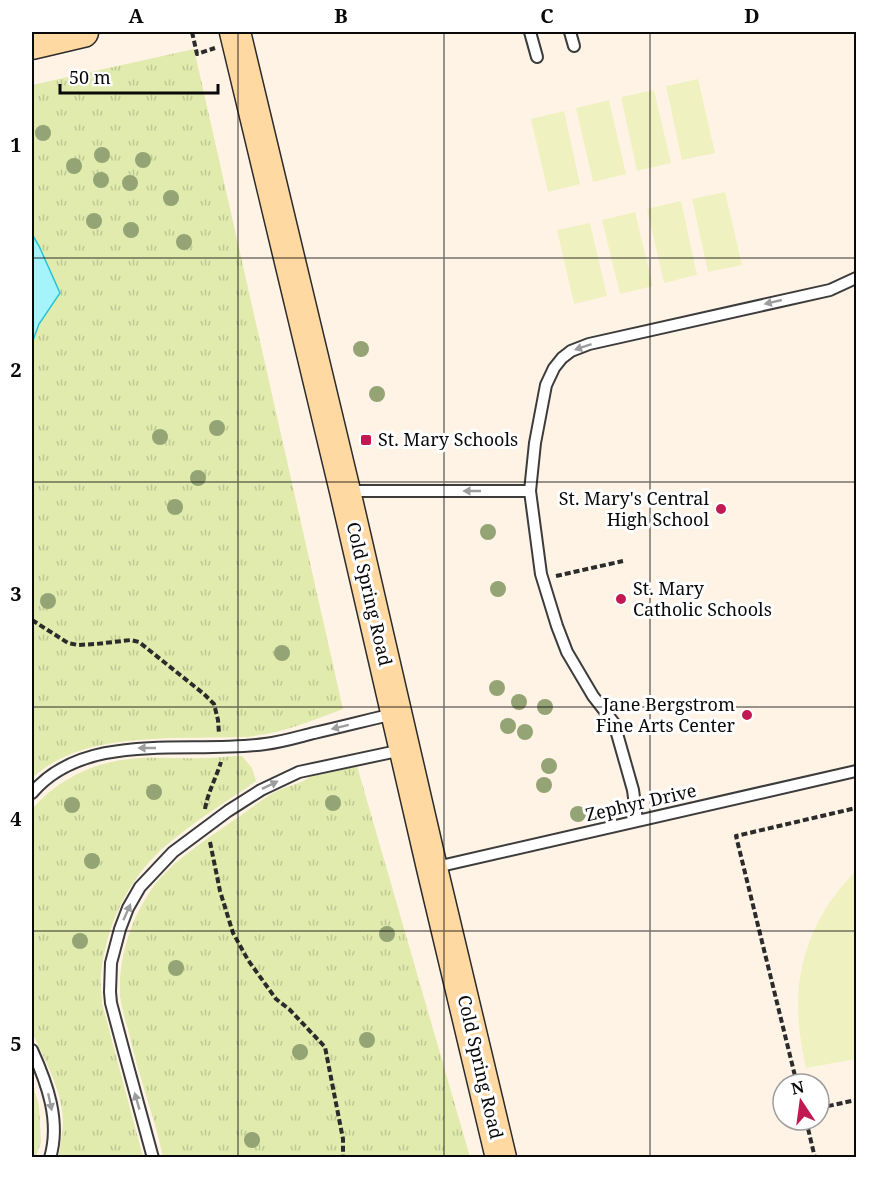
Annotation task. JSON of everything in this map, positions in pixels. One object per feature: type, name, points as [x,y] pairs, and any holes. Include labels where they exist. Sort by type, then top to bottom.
[{"type":"street","points":[[32,44],[83,32]]},
{"type":"street","name":"Cold Spring Road","points":[[235,32],[501,1158]]},
{"type":"lane","points":[[530,32],[537,57]]},
{"type":"lane","points":[[570,32],[574,46]]},
{"type":"lane","points":[[637,820],[633,790],[614,723],[593,696],[567,651],[556,626],[541,574],[530,491],[535,443],[546,385],[562,358],[571,351],[589,344],[830,290],[856,279]]},
{"type":"lane","points":[[345,491],[530,491]]},
{"type":"lane","points":[[32,793],[37,786],[57,772],[81,759],[108,752],[138,748],[220,748],[265,744],[397,713]]},
{"type":"lane","points":[[153,1158],[110,992],[111,963],[120,929],[128,908],[140,887],[172,852],[261,790],[293,774],[406,749]]},
{"type":"lane","name":"Zephyr Drive","points":[[432,868],[856,771]]},
{"type":"lane","points":[[32,1050],[50,1098],[54,1122],[54,1139],[50,1158]]},
{"type":"path","points":[[553,577],[623,561]]},
{"type":"path","points":[[32,620],[68,643],[78,645],[131,640],[139,642],[214,704],[218,720],[221,761],[206,801],[204,814],[220,891],[233,933],[255,971],[276,999],[289,1009],[325,1047],[343,1139],[343,1158]]},
{"type":"path","points":[[794,1072],[736,836],[856,808]]},
{"type":"path","points":[[831,1105],[856,1100]]},
{"type":"path","points":[[809,1132],[815,1158]]},
{"type":"green space","points":[[194,49],[343,709],[273,733],[247,737],[155,739],[98,746],[63,757],[32,778],[32,85]]},
{"type":"green space","points":[[698,79],[715,153],[682,160],[666,86]]},
{"type":"green space","points":[[654,90],[671,163],[637,171],[621,97]]},
{"type":"green space","points":[[609,100],[626,174],[593,182],[576,108]]},
{"type":"green space","points":[[564,111],[580,184],[548,192],[531,119]]},
{"type":"green space","points":[[725,192],[742,265],[708,272],[692,199]]},
{"type":"green space","points":[[681,201],[697,275],[664,283],[647,209]]},
{"type":"green space","points":[[635,212],[653,286],[620,294],[602,220]]},
{"type":"green space","points":[[590,223],[607,296],[574,304],[557,230]]},
{"type":"green space","points":[[242,756],[252,768],[256,781],[185,830],[149,862],[128,891],[107,940],[101,976],[102,1003],[143,1157],[59,1157],[63,1129],[62,1108],[52,1074],[32,1032],[32,809],[67,779],[110,762],[141,758]]},
{"type":"green space","points":[[357,766],[470,1157],[163,1157],[121,1003],[121,968],[124,950],[137,915],[145,899],[166,872],[201,843],[267,797],[310,777]]},
{"type":"green space","points":[[856,871],[856,1059],[806,1068],[798,1016],[801,970],[806,951],[821,916],[831,900]]},
{"type":"green space","points":[[32,1083],[39,1105],[41,1142],[36,1157],[32,1157]]},
{"type":"water","points":[[32,234],[60,293],[39,324],[32,343]]},
{"type":"place","name":"St. Mary Schools","points":[[366,440]]},
{"type":"place","name":"St. Mary's Central High School","points":[[721,509]]},
{"type":"place","name":"St. Mary Catholic Schools","points":[[621,599]]},
{"type":"place","name":"Jane Bergstrom Fine Arts Center","points":[[747,715]]}]
